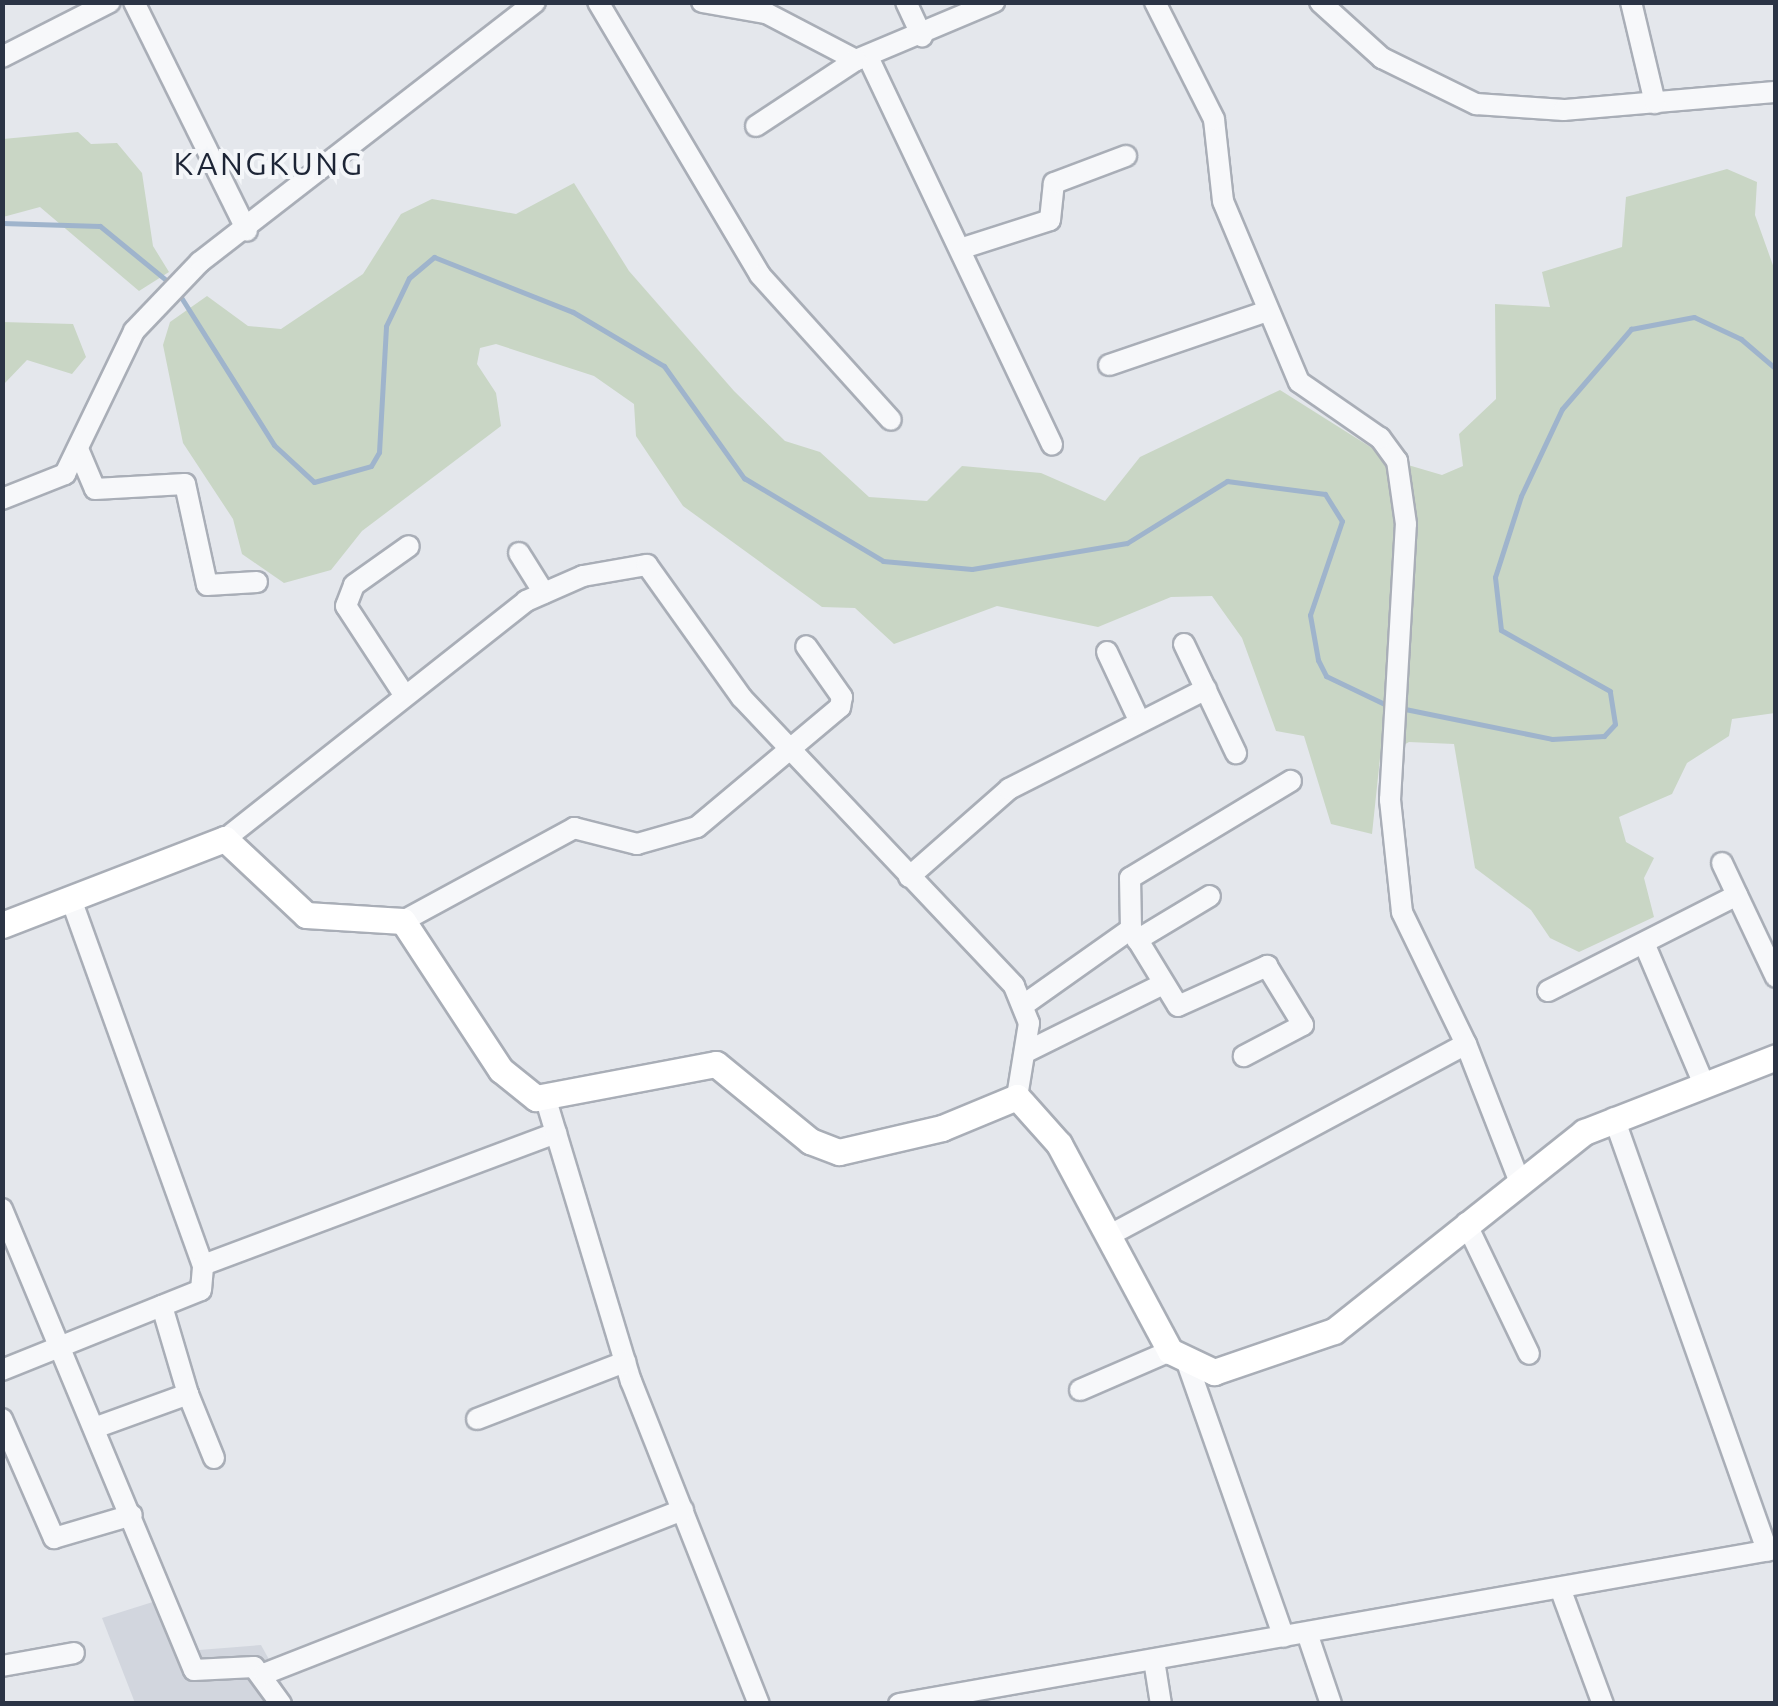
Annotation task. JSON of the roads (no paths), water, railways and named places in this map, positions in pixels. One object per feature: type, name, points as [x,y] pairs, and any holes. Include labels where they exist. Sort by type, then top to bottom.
[{"type":"main road","points":[[2,925],[225,839],[306,915],[403,921],[501,1070],[546,1100],[716,1064],[810,1140],[839,1152],[942,1128],[1017,1097],[1059,1144],[1179,1358],[1226,1370],[1334,1331],[1519,1180],[1614,1118],[1776,1056]]},
{"type":"street","points":[[2,57],[110,2]]},
{"type":"street","points":[[134,2],[247,231]]},
{"type":"street","points":[[2,499],[56,482],[78,450],[134,331],[200,262],[247,231],[535,2]]},
{"type":"street","points":[[598,2],[760,275],[891,420]]},
{"type":"street","points":[[702,2],[766,12],[862,58],[963,248],[1052,444]]},
{"type":"street","points":[[906,2],[922,36]]},
{"type":"street","points":[[756,126],[862,58],[922,36],[994,2]]},
{"type":"street","points":[[1154,2],[1214,119],[1223,202],[1308,394],[1344,411],[1397,461],[1406,524],[1390,738],[1402,912],[1466,1044],[1519,1180]]},
{"type":"street","points":[[1320,2],[1382,58],[1476,104],[1655,103],[1776,92]]},
{"type":"street","points":[[1631,2],[1655,103]]},
{"type":"street","points":[[963,248],[1050,220],[1054,183],[1126,156]]},
{"type":"street","points":[[1109,365],[1268,311]]},
{"type":"street","points":[[78,450],[94,489],[186,484],[207,585],[257,582]]},
{"type":"street","points":[[403,693],[346,606],[354,584],[409,546]]},
{"type":"street","points":[[519,553],[544,593]]},
{"type":"street","points":[[225,839],[403,693],[544,593],[627,563],[648,565],[793,755],[1026,1004],[1028,1052],[1017,1097]]},
{"type":"street","points":[[1184,644],[1236,753]]},
{"type":"street","points":[[403,921],[574,828],[638,844],[697,828],[793,755],[842,702],[806,646]]},
{"type":"street","points":[[1107,652],[1140,722]]},
{"type":"street","points":[[909,877],[1009,790],[1206,690]]},
{"type":"street","points":[[1244,1056],[1302,1024],[1267,966],[1188,1004],[1170,1001],[1134,934],[1130,878],[1291,782]]},
{"type":"street","points":[[1722,862],[1736,895],[1770,951],[1776,977]]},
{"type":"street","points":[[1548,991],[1736,895]]},
{"type":"street","points":[[1026,1004],[1134,934],[1210,896]]},
{"type":"street","points":[[2,1370],[201,1290],[204,1264],[71,898]]},
{"type":"street","points":[[1644,943],[1702,1082]]},
{"type":"street","points":[[1028,1052],[1161,985]]},
{"type":"street","points":[[1108,1236],[1466,1044]]},
{"type":"street","points":[[546,1100],[625,1362],[759,1704]]},
{"type":"street","points":[[899,1704],[1771,1550],[1614,1118]]},
{"type":"street","points":[[204,1264],[556,1132]]},
{"type":"street","points":[[2,1210],[97,1427],[194,1670],[244,1664],[264,1674],[281,1704]]},
{"type":"street","points":[[1466,1223],[1529,1354]]},
{"type":"street","points":[[162,1306],[188,1394],[214,1458]]},
{"type":"street","points":[[1080,1390],[1179,1358],[1284,1637]]},
{"type":"street","points":[[477,1419],[625,1362]]},
{"type":"street","points":[[97,1427],[188,1394]]},
{"type":"street","points":[[2,1418],[54,1538],[132,1515]]},
{"type":"street","points":[[264,1674],[683,1510]]},
{"type":"street","points":[[1560,1588],[1602,1704]]},
{"type":"street","points":[[1307,1633],[1331,1704]]},
{"type":"street","points":[[2,1666],[74,1652]]},
{"type":"street","points":[[1154,1660],[1161,1704]]},
{"type":"waterway","points":[[2,223],[100,226],[172,285]]},
{"type":"waterway","points":[[179,294],[274,445],[314,482],[371,466],[379,452],[386,326],[409,278],[434,257],[573,312],[664,366],[744,478],[883,561],[972,569],[1127,543],[1227,481],[1325,494],[1342,521],[1310,615],[1318,660],[1326,676],[1389,706]]},
{"type":"waterway","points":[[1400,708],[1552,739],[1604,736],[1615,724],[1610,691],[1501,630],[1495,577],[1521,496],[1562,409],[1631,329],[1694,317],[1741,339],[1776,369]]},
{"type":"district","name":"KANGKUNG","points":[[269,163]]}]
